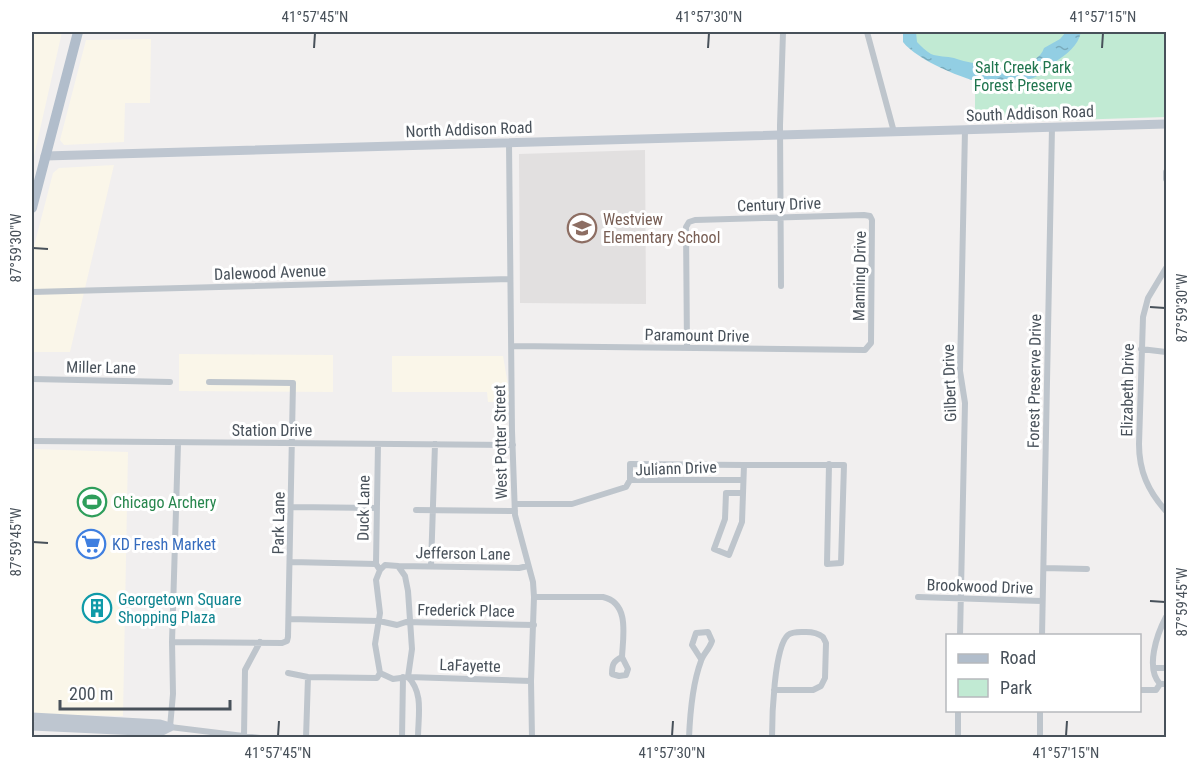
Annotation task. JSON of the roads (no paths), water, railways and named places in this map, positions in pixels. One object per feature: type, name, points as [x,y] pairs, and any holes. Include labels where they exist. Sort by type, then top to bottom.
[{"type":"main road","points":[[32,208],[78,32]]},
{"type":"street","points":[[781,286],[780,136],[783,32]]},
{"type":"street","points":[[867,32],[894,132]]},
{"type":"street","name":"South Addison Road","points":[[894,132],[1167,124]]},
{"type":"street","name":"Forest Preserve Drive","points":[[1042,634],[1052,127]]},
{"type":"street","name":"Gilbert Drive","points":[[960,634],[965,403],[960,371],[965,130]]},
{"type":"street","name":"North Addison Road","points":[[45,156],[894,132]]},
{"type":"street","name":"West Potter Street","points":[[509,143],[515,507],[534,597],[531,681],[532,738]]},
{"type":"street","points":[[1167,172],[1167,179]]},
{"type":"street","name":"Century Drive","points":[[687,348],[686,227],[689,222],[695,219],[864,214],[870,216]]},
{"type":"street","name":"Manning Drive","points":[[870,216],[874,224],[871,336]]},
{"type":"street","name":"Elizabeth Drive","points":[[1167,268],[1144,306],[1139,453],[1146,483],[1155,498],[1167,511]]},
{"type":"street","name":"Dalewood Avenue","points":[[32,292],[510,279]]},
{"type":"street","name":"Paramount Drive","points":[[512,346],[865,350],[869,347],[871,336]]},
{"type":"street","points":[[1142,349],[1167,352]]},
{"type":"street","name":"Miller Lane","points":[[32,379],[171,382]]},
{"type":"street","name":"Park Lane","points":[[209,382],[293,383],[291,562],[287,641],[282,643],[260,642]]},
{"type":"street","name":"Station Drive","points":[[32,441],[513,445]]},
{"type":"street","points":[[169,733],[173,703],[172,642],[178,444]]},
{"type":"street","name":"Duck Lane","points":[[378,444],[376,564],[380,570]]},
{"type":"street","points":[[431,566],[435,444]]},
{"type":"street","points":[[630,480],[630,464],[829,464],[844,465],[841,563],[827,564],[829,464]]},
{"type":"street","points":[[743,493],[726,493],[725,519],[714,549],[729,555],[742,522],[744,465]]},
{"type":"street","name":"Juliann Drive","points":[[416,510],[572,504],[626,487],[630,480],[743,480]]},
{"type":"street","points":[[292,507],[377,508]]},
{"type":"street","points":[[291,562],[376,564]]},
{"type":"street","name":"Jefferson Lane","points":[[380,570],[385,565],[528,566]]},
{"type":"street","points":[[398,566],[405,576],[408,591],[412,649],[406,677],[402,738]]},
{"type":"street","points":[[1044,568],[1088,569]]},
{"type":"street","points":[[288,673],[308,676],[377,678],[380,673],[375,644],[380,613],[376,580],[380,570]]},
{"type":"street","points":[[534,597],[603,597],[613,600],[622,613],[622,657]]},
{"type":"street","name":"Brookwood Drive","points":[[918,597],[1042,601]]},
{"type":"street","points":[[1141,690],[1156,690],[1163,684],[1155,679],[1154,658],[1156,639],[1167,617]]},
{"type":"street","points":[[289,619],[379,621]]},
{"type":"street","name":"Frederick Place","points":[[379,621],[398,625],[411,623],[534,625]]},
{"type":"street","points":[[772,738],[774,690],[784,641],[796,632],[813,632],[823,638],[826,643],[825,678],[821,686],[813,690],[774,690]]},
{"type":"street","points":[[172,642],[260,642],[245,670],[244,736]]},
{"type":"street","points":[[689,738],[694,690],[701,659]]},
{"type":"street","points":[[1154,668],[1167,668]]},
{"type":"street","name":"LaFayette","points":[[380,673],[393,679],[406,677],[531,681]]},
{"type":"street","points":[[306,738],[308,676]]},
{"type":"street","points":[[406,677],[416,685],[419,694],[418,738]]},
{"type":"street","points":[[958,712],[958,738]]},
{"type":"street","points":[[1040,712],[1040,738]]},
{"type":"street","points":[[32,717],[160,724],[169,733]]},
{"type":"street","points":[[32,726],[260,738]]},
{"type":"water","points":[[903,32],[916,32],[917,42],[931,54],[976,64],[1004,66],[1029,62],[1066,32],[1081,32],[1077,41],[1064,56],[1036,77],[1017,82],[992,84],[967,78],[919,56],[903,42]]},
{"type":"place","name":"Westview Elementary School","points":[[582,228]]},
{"type":"place","name":"Chicago Archery","points":[[92,502]]},
{"type":"place","name":"KD Fresh Market","points":[[91,544]]},
{"type":"place","name":"Georgetown Square Shopping Plaza","points":[[97,608]]},
{"type":"park label","name":"Salt Creek Park Forest Preserve","points":[[1023,76]]}]
